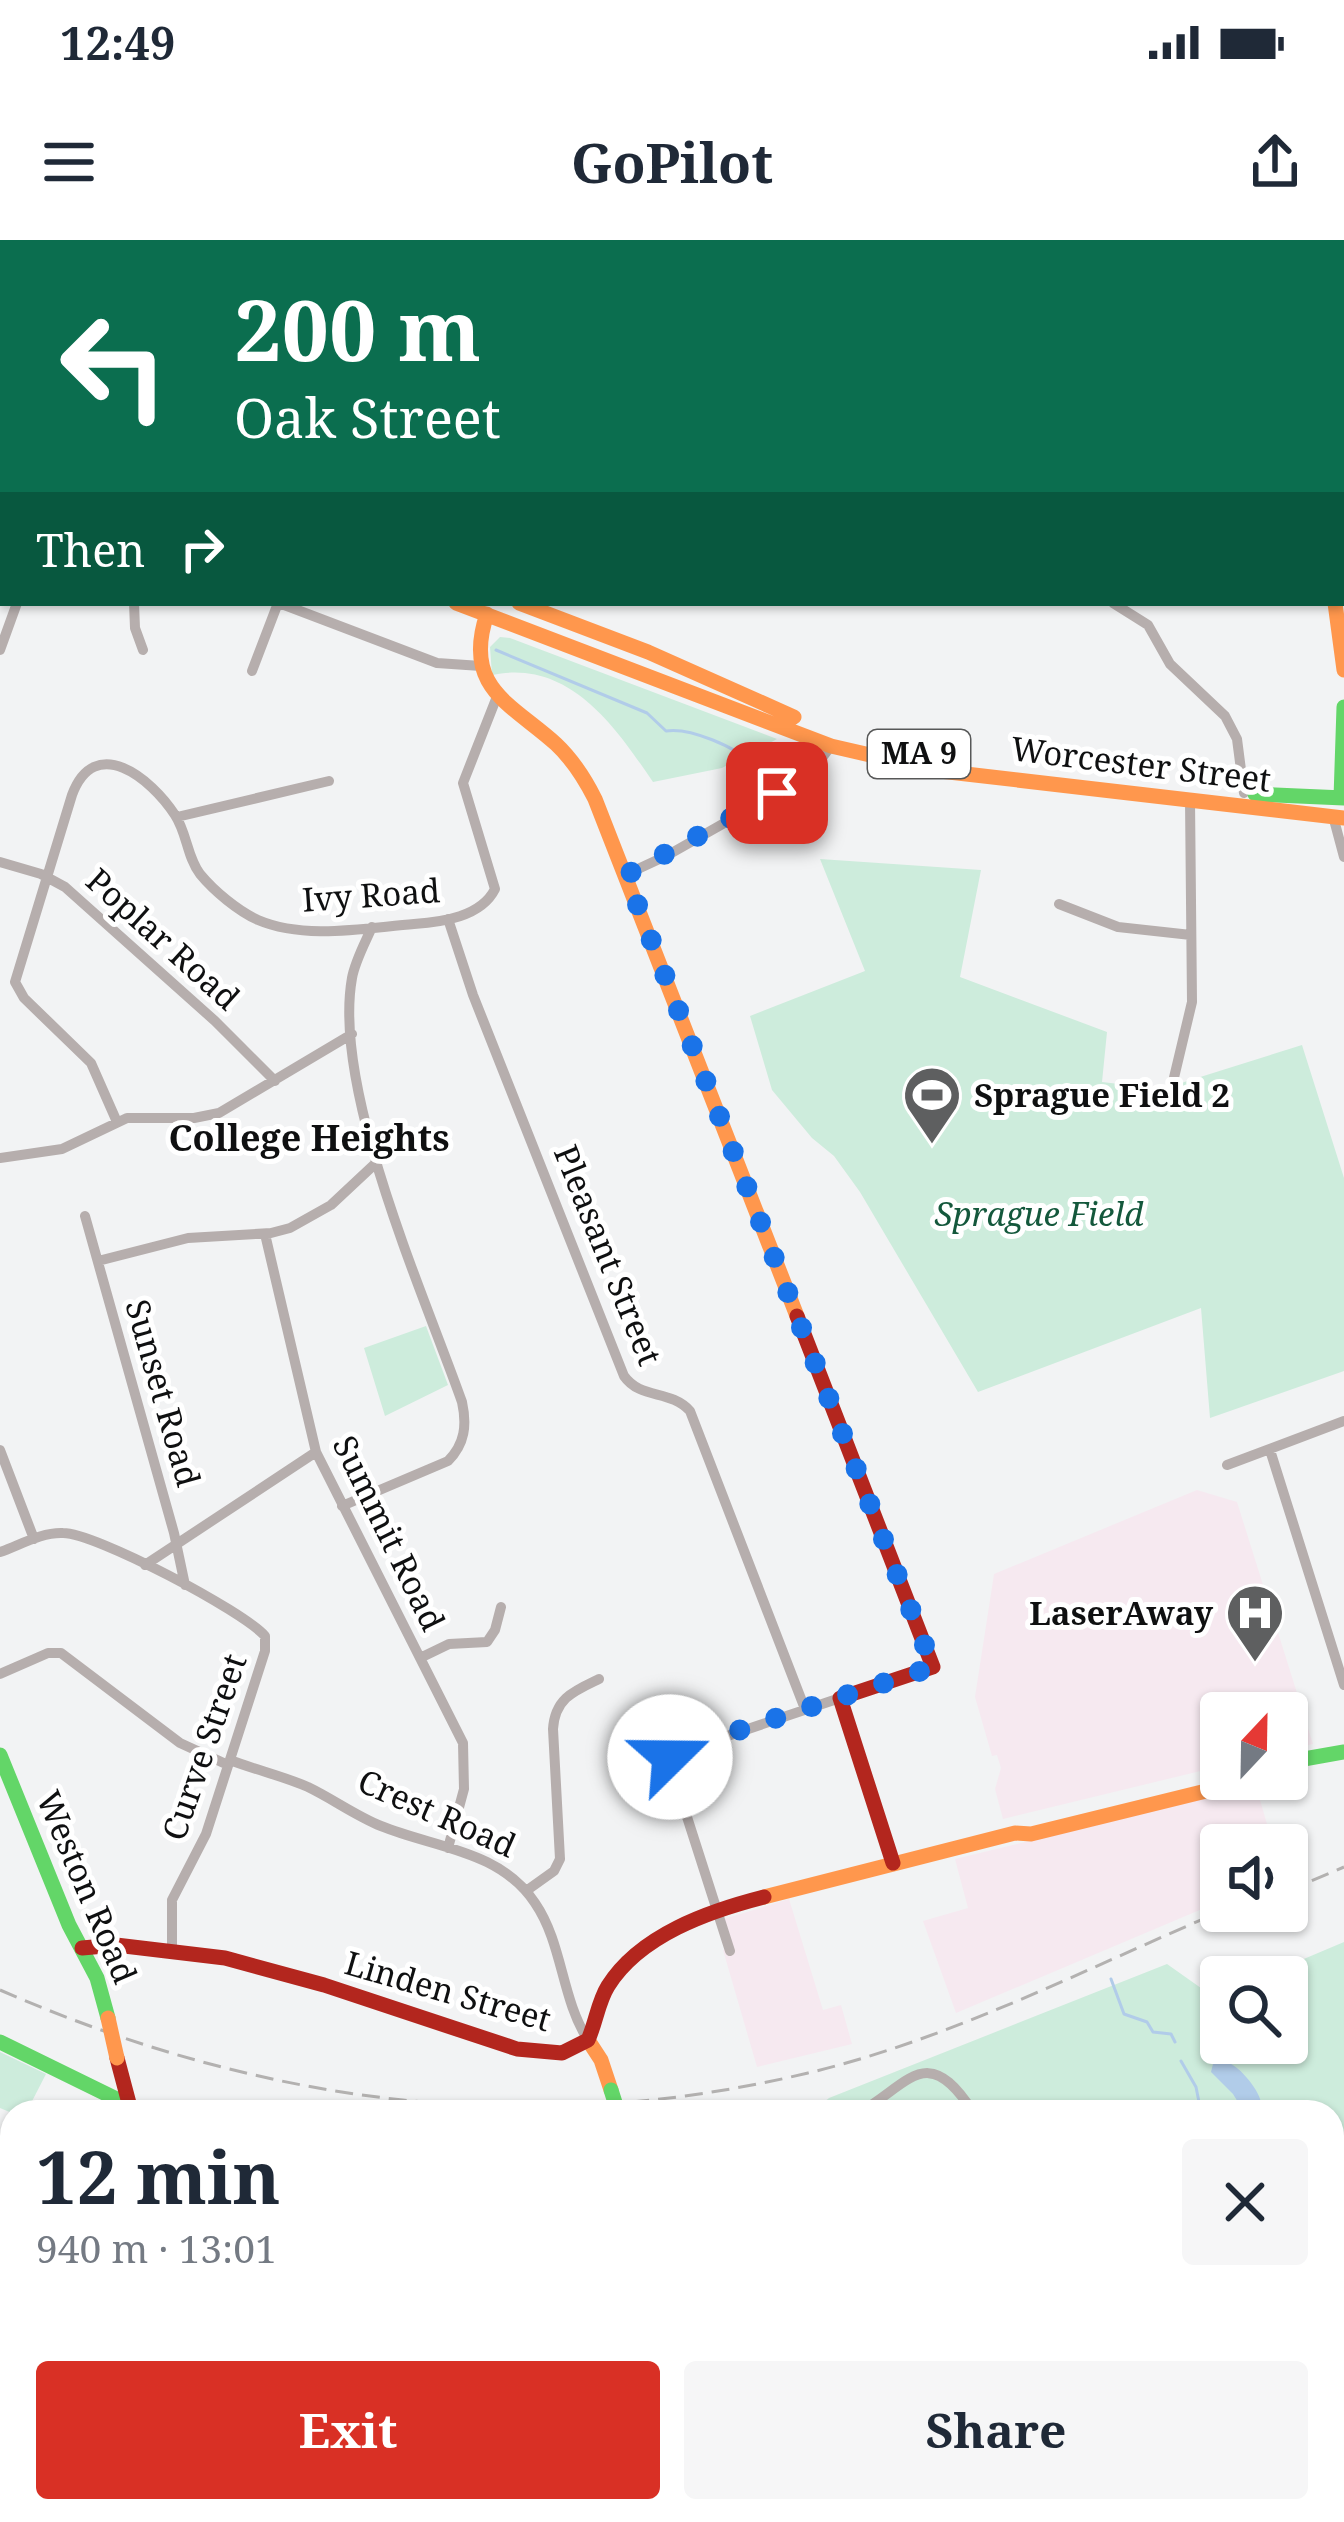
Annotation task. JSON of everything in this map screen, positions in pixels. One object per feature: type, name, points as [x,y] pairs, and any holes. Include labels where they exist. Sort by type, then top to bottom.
[{"type":"main road","name":"Worcester Street","points":[[464,606],[831,746],[926,769],[1339,817]]},
{"type":"main road","points":[[527,606],[487,614],[481,633],[482,658],[496,699],[556,743],[580,770],[626,875],[933,1667],[840,1698],[893,1863]]},
{"type":"main road","name":"Worcester Street","points":[[527,606],[648,652],[790,716],[871,743],[955,760],[1244,793],[1342,798]]},
{"type":"main road","points":[[1336,606],[1344,670]]},
{"type":"main road","points":[[482,658],[496,631],[523,628]]},
{"type":"main road","points":[[1342,798],[1344,707]]},
{"type":"main road","points":[[1308,1761],[1344,1752]]},
{"type":"main road","name":"Weston Road","points":[[0,1755],[69,1925],[98,1978],[128,2100]]},
{"type":"main road","name":"Linden Street","points":[[1016,1833],[1029,1824],[1200,1782]]},
{"type":"main road","name":"Linden Street","points":[[82,1948],[99,1945],[216,1953],[522,2050],[566,2052],[588,2040],[602,1997],[620,1970],[716,1910],[764,1894],[1200,1792]]},
{"type":"main road","name":"Crest Road","points":[[588,2040],[614,2100]]},
{"type":"main road","points":[[0,2042],[114,2100]]},
{"type":"street","points":[[0,650],[16,606]]},
{"type":"street","points":[[134,606],[142,650]]},
{"type":"street","points":[[252,671],[278,606]]},
{"type":"street","points":[[287,606],[434,662],[482,658]]},
{"type":"street","points":[[1118,606],[1148,625],[1171,664],[1225,716],[1237,739],[1244,793]]},
{"type":"street","name":"Ivy Road","points":[[17,987],[18,967],[75,785],[95,766],[112,764],[130,771],[159,796],[177,818],[200,873],[252,917],[298,930],[372,927],[448,919],[483,905],[495,889],[463,782],[496,699]]},
{"type":"street","points":[[626,875],[805,778],[821,765],[831,746]]},
{"type":"street","points":[[177,818],[329,781]]},
{"type":"street","points":[[1172,1086],[1191,1012],[1190,800]]},
{"type":"street","points":[[1339,817],[1344,857]]},
{"type":"street","name":"Poplar Road","points":[[0,862],[47,876],[69,891],[215,1021],[275,1082]]},
{"type":"street","points":[[1059,904],[1118,927],[1191,935]]},
{"type":"street","name":"Pleasant Street","points":[[448,919],[472,995],[623,1376],[635,1389],[670,1396],[690,1412],[806,1709]]},
{"type":"street","points":[[342,1506],[448,1461],[464,1430],[462,1402],[376,1162],[355,1068],[352,979],[372,927]]},
{"type":"street","points":[[0,995],[17,987],[88,1058],[117,1121]]},
{"type":"street","points":[[0,1158],[57,1151],[117,1121],[214,1114],[352,1034]]},
{"type":"street","points":[[98,1261],[188,1238],[290,1228],[324,1210],[376,1162]]},
{"type":"street","name":"Sunset Road","points":[[86,1216],[185,1585]]},
{"type":"street","name":"Summit Road","points":[[265,1234],[316,1452],[458,1729],[465,1752],[464,1794],[448,1847]]},
{"type":"street","points":[[1227,1465],[1344,1421]]},
{"type":"street","points":[[0,1450],[34,1539]]},
{"type":"street","points":[[1270,1450],[1344,1685]]},
{"type":"street","points":[[145,1565],[316,1452]]},
{"type":"street","name":"Curve Street","points":[[0,1552],[56,1533],[77,1534],[185,1585],[258,1628],[266,1640],[198,1855],[172,1900],[172,1948]]},
{"type":"street","points":[[420,1658],[449,1644],[487,1642],[501,1607]]},
{"type":"street","name":"Crest Road","points":[[0,1674],[48,1653],[62,1653],[183,1745],[303,1785],[381,1826],[495,1865],[526,1891],[547,1924],[574,2015],[588,2040]]},
{"type":"street","points":[[526,1891],[554,1871],[560,1859],[556,1710],[568,1694],[599,1679]]},
{"type":"street","points":[[730,1951],[670,1764],[672,1753],[840,1698]]},
{"type":"street","points":[[875,2100],[897,2083],[925,2074],[950,2083],[963,2100]]},
{"type":"shaded area","points":[[1197,1490],[1237,1502],[1297,1692],[1200,1692],[1200,1771],[1003,1819],[995,1789],[1001,1768],[997,1755],[992,1756],[975,1697],[994,1574]]},
{"type":"shaded area","points":[[1200,1800],[1260,1800],[1267,1824],[1200,1824],[1200,1910],[956,2013],[923,1921],[968,1908],[955,1859]]},
{"type":"shaded area","points":[[789,1899],[823,2010],[841,2005],[852,2044],[757,2067],[723,1950],[732,1947],[724,1919]]},
{"type":"green space","points":[[500,637],[777,739],[722,768],[653,782],[606,719],[567,687],[519,673],[492,675],[490,647]]},
{"type":"green space","name":"Sprague Field","points":[[820,859],[981,870],[960,977],[1107,1032],[1102,1082],[1162,1089],[1302,1045],[1344,1178],[1344,1371],[1210,1418],[1201,1308],[978,1392],[860,1192],[834,1156],[812,1138],[772,1090],[750,1016],[865,971]]},
{"type":"green space","points":[[426,1326],[448,1385],[385,1416],[364,1348]]},
{"type":"green space","points":[[1344,1942],[1344,2100],[827,2100],[829,2098],[1167,1964],[1200,1987],[1200,2064],[1308,2064],[1308,1957]]},
{"type":"green space","points":[[0,2052],[46,2074],[33,2100],[0,2100]]},
{"type":"water","points":[[1213,2064],[1230,2064],[1260,2100],[1237,2100],[1211,2072]]},
{"type":"waterway","points":[[496,650],[647,713],[666,731],[687,732],[725,745],[753,765]]},
{"type":"waterway","points":[[1111,1979],[1124,2014],[1147,2022],[1153,2032],[1171,2034],[1175,2042]]},
{"type":"waterway","points":[[1181,2061],[1199,2100]]},
{"type":"railway","points":[[1308,1882],[1344,1867]]},
{"type":"railway","points":[[637,2100],[703,2093],[861,2059],[1018,2001],[1200,1921]]},
{"type":"railway","points":[[0,1990],[98,2029],[197,2060],[297,2084],[411,2100]]},
{"type":"traffic: fast","points":[[1341,798],[1344,707]]},
{"type":"traffic: fast","points":[[1255,794],[1344,798]]},
{"type":"traffic: fast","points":[[1308,1758],[1344,1752]]},
{"type":"traffic: fast","points":[[0,1755],[69,1925],[97,1978],[108,2018]]},
{"type":"traffic: fast","points":[[0,2042],[118,2100]]},
{"type":"traffic: fast","points":[[611,2090],[614,2100]]},
{"type":"traffic: slow","points":[[464,606],[831,746],[940,771],[1344,818]]},
{"type":"traffic: slow","points":[[527,606],[648,652],[794,717]]},
{"type":"traffic: slow","points":[[1335,606],[1344,670]]},
{"type":"traffic: slow","points":[[487,614],[481,639],[486,677],[508,705],[568,757],[595,799],[797,1316]]},
{"type":"traffic: slow","points":[[764,1897],[1015,1833],[1031,1834],[1200,1793]]},
{"type":"traffic: slow","points":[[108,2018],[117,2058]]},
{"type":"traffic: slow","points":[[588,2040],[611,2090]]},
{"type":"traffic: jam","points":[[797,1316],[933,1667],[840,1698],[893,1863]]},
{"type":"traffic: jam","points":[[82,1948],[116,1945],[225,1958],[324,1985],[517,2049],[562,2053],[588,2040],[608,1986],[638,1953],[699,1918],[764,1897]]},
{"type":"traffic: jam","points":[[117,2058],[128,2100]]},
{"type":"place","name":"Sprague Field 2","points":[[932,1146]]},
{"type":"place","name":"LaserAway","points":[[1255,1664]]},
{"type":"district","name":"College Heights","points":[[309,1138]]},
{"type":"route","points":[[670,1757],[678,1750],[933,1667],[626,875],[777,793]]}]
